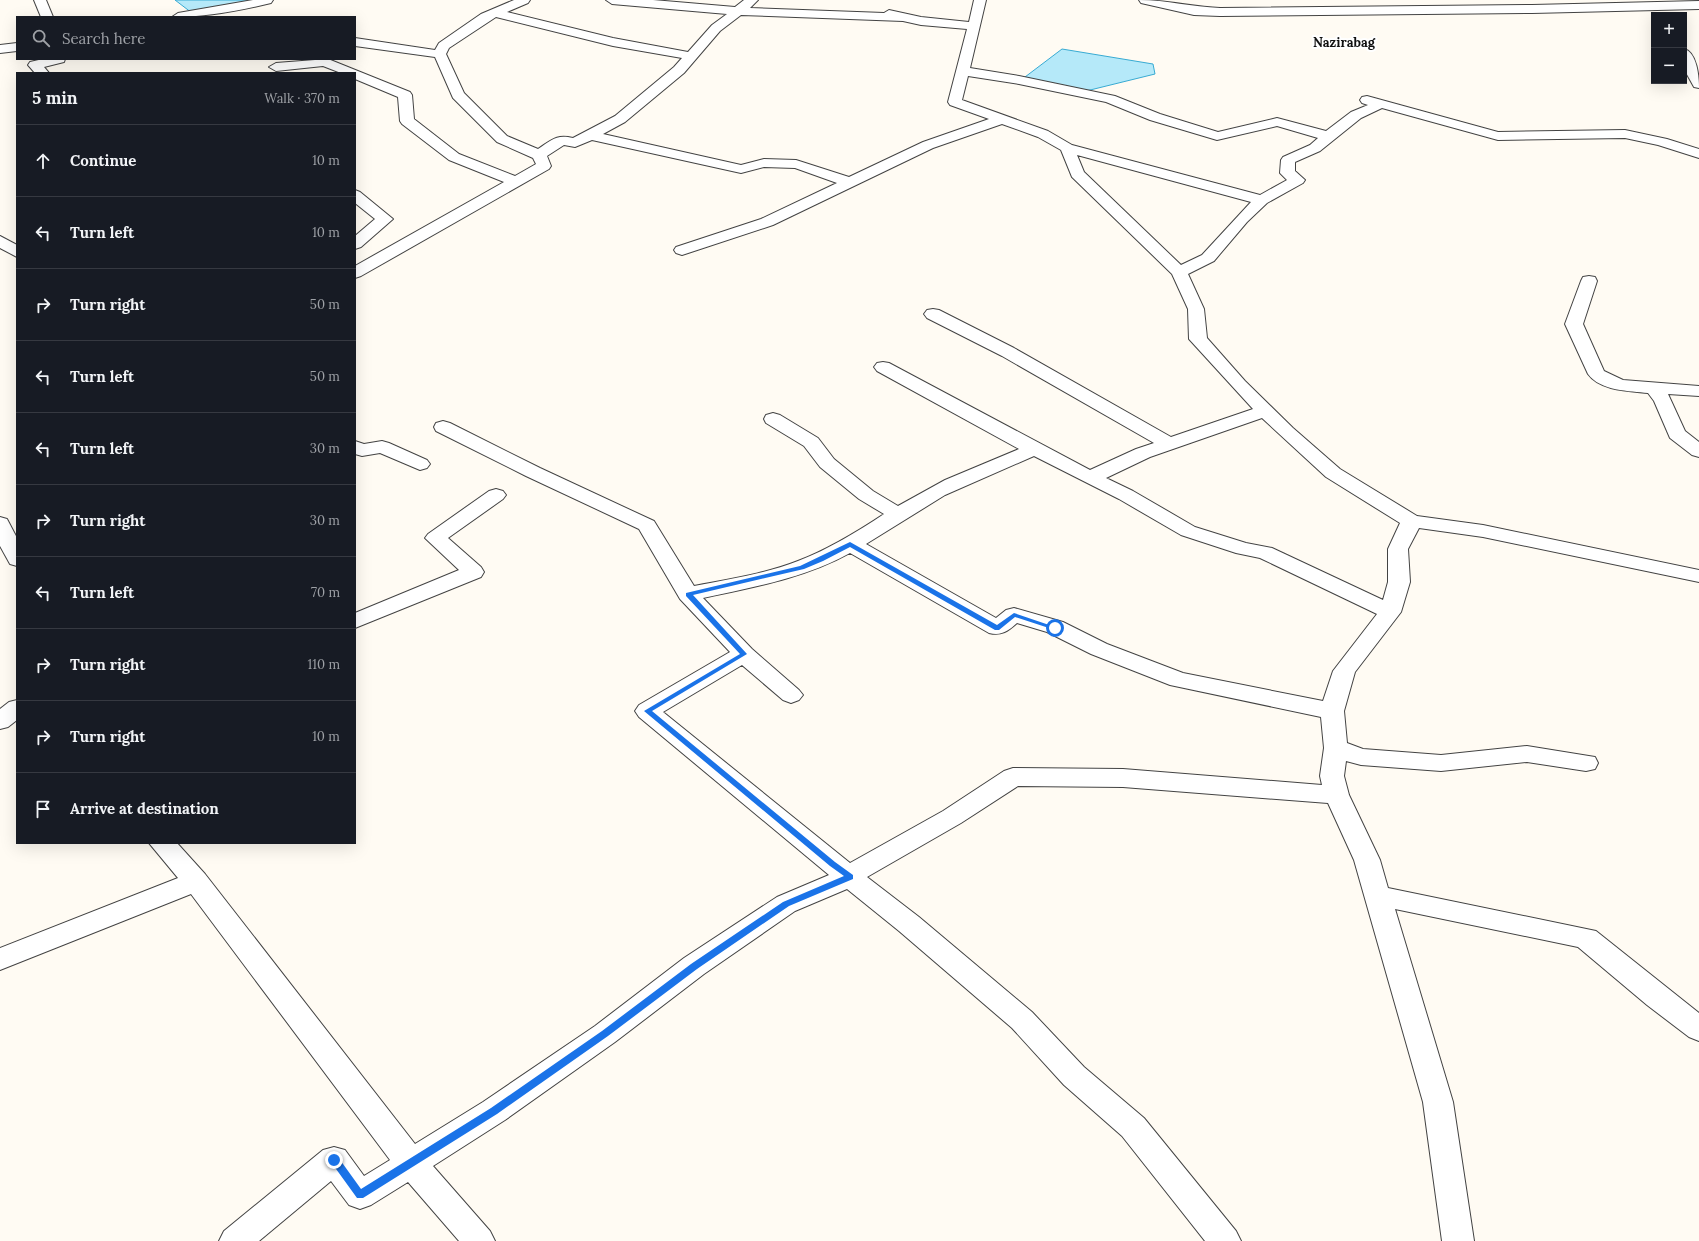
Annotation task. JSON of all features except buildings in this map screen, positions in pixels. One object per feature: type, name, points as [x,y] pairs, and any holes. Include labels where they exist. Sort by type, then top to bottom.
[{"type":"street","points":[[40,0],[47,16]]},
{"type":"street","points":[[194,16],[210,15],[267,0]]},
{"type":"street","points":[[356,272],[544,166],[539,155],[502,139],[458,95],[440,54],[443,46],[485,18],[524,0]]},
{"type":"street","points":[[612,0],[738,11],[902,17]]},
{"type":"street","points":[[539,155],[562,140],[576,143],[620,119],[679,70],[716,28],[752,0]]},
{"type":"street","points":[[980,0],[955,102],[1043,134],[1067,148],[1262,200]]},
{"type":"street","points":[[1145,0],[1194,11],[1220,12],[1542,4],[1665,11],[1699,6]]},
{"type":"street","points":[[838,2],[921,21],[974,26]]},
{"type":"street","points":[[196,4],[210,15]]},
{"type":"street","points":[[496,13],[614,42],[691,56]]},
{"type":"street","points":[[356,42],[381,47],[440,54]]},
{"type":"street","points":[[0,49],[16,47]]},
{"type":"street","points":[[41,72],[35,65],[55,60]]},
{"type":"street","points":[[1687,60],[1693,75],[1699,84]]},
{"type":"street","points":[[276,66],[324,62],[351,72]]},
{"type":"street","points":[[962,71],[1019,80],[1110,99],[1155,116],[1217,136],[1277,122],[1328,136]]},
{"type":"street","points":[[356,74],[405,95],[407,121],[454,157],[516,182]]},
{"type":"street","points":[[1367,100],[1498,136],[1624,134],[1662,142],[1699,154]]},
{"type":"street","points":[[1179,272],[1208,258],[1242,219],[1262,200],[1298,180],[1287,173],[1288,160],[1315,148],[1356,115],[1381,104]]},
{"type":"street","points":[[682,250],[767,222],[928,145],[1002,119]]},
{"type":"street","points":[[590,135],[740,169],[764,163],[796,164],[850,182]]},
{"type":"street","points":[[1067,148],[1077,174],[1179,272],[1196,309],[1198,339],[1286,432],[1333,473],[1411,521],[1483,531],[1699,576]]},
{"type":"street","points":[[356,196],[385,219],[356,243]]},
{"type":"street","points":[[7,241],[16,251]]},
{"type":"street","points":[[1589,281],[1574,324],[1598,374],[1619,385],[1699,391]]},
{"type":"street","points":[[933,314],[1008,352],[1170,444]]},
{"type":"street","points":[[883,367],[1090,478],[1126,495],[1188,531],[1243,549],[1265,552],[1390,612]]},
{"type":"street","points":[[1654,388],[1662,400],[1677,434],[1699,451]]},
{"type":"street","points":[[1090,478],[1143,453],[1265,411]]},
{"type":"street","points":[[772,419],[811,442],[827,463],[866,495],[898,514]]},
{"type":"street","points":[[443,427],[533,472],[647,525],[688,594],[744,654],[791,695]]},
{"type":"street","points":[[356,447],[362,450],[382,447],[420,464]]},
{"type":"street","points":[[688,594],[802,567],[821,560],[850,544],[926,497],[987,469],[1036,449]]},
{"type":"street","points":[[356,621],[473,572],[436,538],[496,495]]},
{"type":"street","points":[[1411,521],[1398,549],[1399,582],[1390,612],[1344,671],[1332,711],[1336,748],[1332,776],[1337,795],[1367,860],[1438,1102],[1458,1241]]},
{"type":"street","points":[[0,523],[16,558]]},
{"type":"street","points":[[850,544],[997,628],[1014,615],[1055,628],[1099,649],[1178,680],[1332,711]]},
{"type":"street","points":[[744,654],[647,711],[833,864],[845,879],[909,924],[1022,1020],[1074,1076],[1133,1127],[1225,1241]]},
{"type":"street","points":[[0,721],[16,709]]},
{"type":"street","points":[[1336,748],[1361,757],[1441,763],[1527,754],[1586,763]]},
{"type":"street","points":[[235,1241],[334,1160],[360,1195],[494,1111],[605,1034],[694,966],[786,904],[845,879],[952,817],[1013,778],[1123,778],[1337,795]]},
{"type":"street","points":[[163,844],[196,881],[411,1163],[479,1241]]},
{"type":"street","points":[[0,959],[196,881]]},
{"type":"street","points":[[1378,896],[1586,938],[1657,997],[1699,1029]]},
{"type":"water","points":[[175,0],[259,0],[192,13]]},
{"type":"water","points":[[1062,49],[1153,64],[1155,74],[1082,92],[1025,77]]},
{"type":"district","name":"Nazirabag","points":[[1344,42]]},
{"type":"route","points":[[334,1160],[360,1195],[494,1111],[605,1034],[694,966],[786,904],[850,877],[647,711],[744,654],[688,594],[728,586],[802,567],[821,560],[850,544],[997,628],[1014,615],[1055,628]]}]
